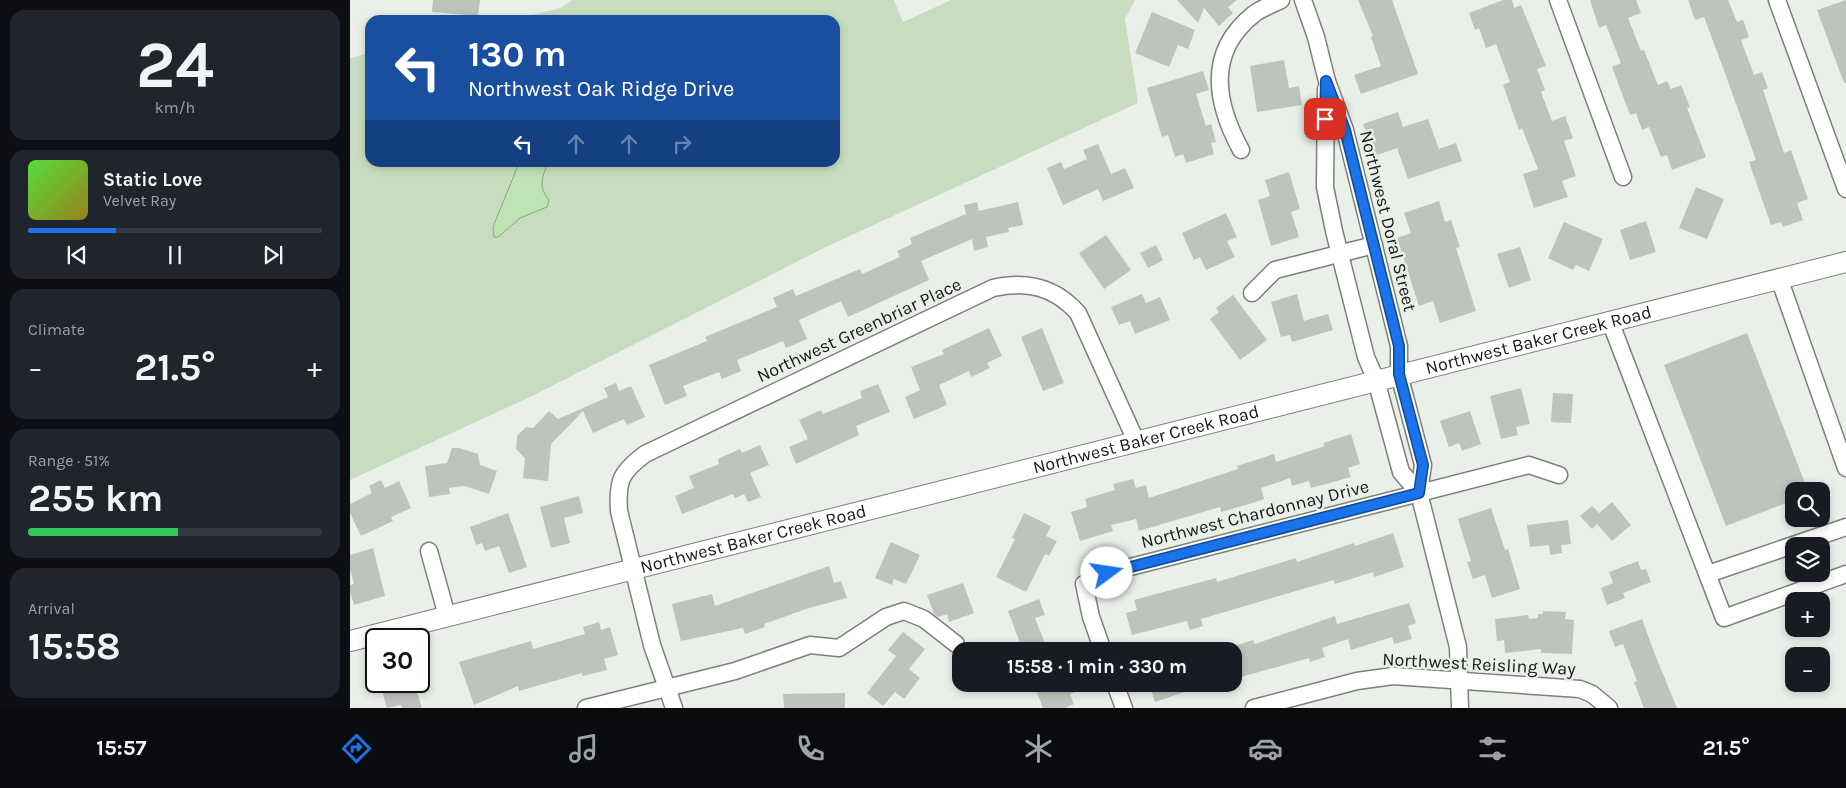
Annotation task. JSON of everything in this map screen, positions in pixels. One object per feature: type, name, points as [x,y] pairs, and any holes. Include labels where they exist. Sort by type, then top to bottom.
[{"type":"main road","name":"Northwest Baker Creek Road","points":[[350,640],[1846,262]]},
{"type":"street","points":[[1241,150],[1230,130],[1219,91],[1219,66],[1228,43],[1239,28],[1255,13],[1281,0]]},
{"type":"street","name":"Northwest Doral Street","points":[[1303,0],[1316,37],[1326,81],[1345,130],[1399,346],[1399,374],[1423,465],[1419,493]]},
{"type":"street","points":[[1558,0],[1622,177]]},
{"type":"street","points":[[1777,0],[1846,189]]},
{"type":"street","name":"Northwest Doral Street","points":[[1326,81],[1325,187],[1340,254],[1366,357],[1376,380],[1401,472],[1419,493]]},
{"type":"street","points":[[1252,293],[1276,270],[1374,245]]},
{"type":"street","points":[[1779,278],[1846,468]]},
{"type":"street","name":"Northwest Greenbriar Place","points":[[674,708],[652,645],[619,510],[618,491],[624,472],[645,454],[993,288],[1009,284],[1025,284],[1056,293],[1078,313],[1136,441]]},
{"type":"street","points":[[1610,321],[1724,618],[1846,574]]},
{"type":"street","points":[[1460,708],[1458,647],[1419,493],[1529,465],[1559,475]]},
{"type":"street","name":"Northwest Chardonnay Drive","points":[[1100,642],[1090,616],[1084,584],[1107,573],[1419,493]]},
{"type":"street","points":[[1708,574],[1846,527]]},
{"type":"street","points":[[429,550],[446,616]]},
{"type":"street","points":[[586,708],[735,671],[810,645],[839,648],[886,617],[904,611],[924,619],[953,642]]},
{"type":"street","name":"Northwest Reisling Way","points":[[1254,708],[1357,681],[1393,676],[1580,689],[1592,694],[1609,708]]},
{"type":"street","points":[[1118,692],[1124,708]]},
{"type":"shaded area","points":[[572,0],[894,0],[903,22],[951,0],[1135,0],[1125,19],[1138,103],[826,247],[530,397],[350,480],[350,58],[365,54],[365,167],[840,167],[840,15],[532,15],[561,8]]},
{"type":"shaded area","points":[[517,167],[546,167],[542,186],[549,200],[547,207],[520,218],[498,237],[494,237],[493,227]]},
{"type":"building","points":[[433,0],[480,0],[478,15],[432,12]]},
{"type":"building","points":[[1177,0],[1237,0],[1228,7],[1233,13],[1219,26],[1204,8],[1198,23]]},
{"type":"building","points":[[1358,0],[1392,0],[1418,74],[1361,94],[1354,75],[1381,66],[1371,37],[1373,36]]},
{"type":"building","points":[[1503,0],[1512,0],[1514,8],[1521,5],[1546,66],[1537,69],[1545,90],[1541,92],[1552,121],[1565,116],[1573,138],[1564,141],[1576,176],[1562,181],[1568,197],[1534,208],[1523,174],[1538,169],[1522,128],[1519,130],[1503,85],[1510,82],[1496,44],[1486,48],[1479,28],[1475,30],[1469,13]]},
{"type":"building","points":[[1590,0],[1636,0],[1641,13],[1628,18],[1641,51],[1644,50],[1658,85],[1667,81],[1671,89],[1681,85],[1690,107],[1687,108],[1706,157],[1672,170],[1667,155],[1661,157],[1649,127],[1642,130],[1636,113],[1630,115],[1612,67],[1621,63],[1606,25],[1599,28]]},
{"type":"building","points":[[1688,0],[1728,0],[1737,22],[1743,20],[1749,37],[1741,40],[1754,75],[1762,72],[1768,88],[1763,90],[1784,153],[1791,150],[1808,199],[1797,203],[1803,220],[1783,227],[1781,222],[1771,225],[1749,162],[1756,160],[1725,73],[1704,17],[1695,20]]},
{"type":"building","points":[[1846,0],[1846,83],[1844,83],[1817,10]]},
{"type":"building","points":[[1152,12],[1195,30],[1188,49],[1178,45],[1169,67],[1135,53]]},
{"type":"building","points":[[1284,60],[1289,88],[1299,86],[1302,105],[1257,112],[1250,66]]},
{"type":"building","points":[[1203,71],[1209,90],[1196,94],[1206,126],[1211,124],[1216,142],[1211,143],[1214,154],[1186,163],[1183,154],[1175,157],[1168,135],[1162,137],[1147,88]]},
{"type":"building","points":[[1398,112],[1403,127],[1428,119],[1439,149],[1456,143],[1462,161],[1408,179],[1397,148],[1374,156],[1363,124]]},
{"type":"building","points":[[1098,144],[1111,174],[1125,168],[1134,188],[1103,201],[1098,189],[1063,205],[1047,168],[1061,162],[1064,169],[1087,159],[1083,150]]},
{"type":"building","points":[[1289,172],[1300,209],[1291,212],[1299,237],[1271,246],[1258,200],[1270,196],[1265,180]]},
{"type":"building","points":[[1696,187],[1724,199],[1707,239],[1679,228]]},
{"type":"building","points":[[1439,201],[1445,222],[1451,220],[1460,247],[1456,248],[1476,311],[1440,323],[1433,301],[1419,306],[1397,238],[1411,233],[1404,213]]},
{"type":"building","points":[[977,202],[979,211],[1018,202],[1023,225],[1008,228],[1009,232],[986,237],[988,247],[974,251],[972,239],[921,261],[929,280],[848,317],[841,301],[799,320],[807,339],[786,348],[783,341],[737,360],[741,371],[722,379],[719,372],[683,386],[687,396],[665,405],[649,365],[707,341],[705,337],[777,307],[773,298],[793,289],[796,296],[860,269],[862,274],[900,257],[897,251],[912,244],[910,238],[966,214],[964,205]]},
{"type":"building","points":[[1226,213],[1237,237],[1227,241],[1235,257],[1206,270],[1200,257],[1194,260],[1182,233]]},
{"type":"building","points":[[1646,221],[1656,252],[1630,260],[1620,230]]},
{"type":"building","points":[[1564,222],[1603,239],[1589,271],[1576,265],[1573,270],[1548,258]]},
{"type":"building","points":[[1106,235],[1131,270],[1104,289],[1079,253]]},
{"type":"building","points":[[1156,245],[1163,260],[1148,268],[1140,253]]},
{"type":"building","points":[[1520,247],[1531,280],[1509,288],[1497,254]]},
{"type":"building","points":[[1142,294],[1146,303],[1160,297],[1170,320],[1135,334],[1130,321],[1119,325],[1111,307]]},
{"type":"building","points":[[1297,294],[1304,321],[1328,314],[1333,330],[1292,342],[1290,335],[1281,337],[1271,302]]},
{"type":"building","points":[[1233,295],[1267,340],[1240,360],[1210,319],[1219,312],[1216,308]]},
{"type":"building","points":[[989,328],[1002,356],[987,363],[990,368],[971,377],[969,371],[939,385],[947,405],[914,419],[905,397],[920,390],[911,367],[944,354],[942,350]]},
{"type":"building","points":[[1042,328],[1064,383],[1043,391],[1021,337]]},
{"type":"building","points":[[1747,333],[1805,482],[1785,482],[1785,503],[1726,526],[1664,365]]},
{"type":"building","points":[[616,383],[619,391],[631,386],[645,417],[627,425],[624,419],[593,433],[583,411],[551,444],[548,481],[523,478],[525,458],[516,449],[517,436],[526,427],[533,428],[549,411],[558,419],[608,397],[604,388]]},
{"type":"building","points":[[878,384],[890,412],[856,426],[859,435],[796,464],[789,447],[808,439],[799,420],[821,410],[823,414],[862,398],[860,391]]},
{"type":"building","points":[[1521,388],[1530,424],[1516,427],[1518,435],[1501,439],[1490,396]]},
{"type":"building","points":[[1553,393],[1573,394],[1571,423],[1551,422]]},
{"type":"building","points":[[1470,411],[1481,444],[1462,451],[1459,443],[1449,447],[1440,421]]},
{"type":"building","points":[[1351,434],[1360,464],[1348,468],[1351,477],[1311,488],[1309,481],[1292,486],[1290,478],[1261,488],[1264,499],[1249,504],[1221,512],[1220,507],[1139,531],[1136,519],[1111,525],[1113,531],[1080,541],[1071,512],[1087,507],[1085,499],[1115,490],[1113,484],[1133,479],[1136,488],[1146,485],[1149,498],[1238,469],[1237,466],[1274,454],[1276,462],[1325,446],[1323,443]]},
{"type":"building","points":[[760,445],[769,465],[750,473],[761,497],[748,502],[744,494],[735,498],[733,494],[682,514],[675,496],[694,488],[689,476],[719,464],[718,459],[740,449],[742,453]]},
{"type":"building","points":[[452,448],[459,448],[478,454],[480,465],[497,471],[489,494],[465,486],[449,488],[450,494],[429,497],[425,466],[447,463]]},
{"type":"building","points":[[381,480],[385,488],[399,481],[411,508],[391,517],[393,521],[361,536],[350,513],[350,504],[372,493],[369,486]]},
{"type":"building","points":[[579,496],[583,513],[564,518],[570,543],[551,548],[540,507]]},
{"type":"building","points":[[1612,502],[1631,525],[1612,541],[1597,524],[1592,529],[1580,516],[1592,506],[1599,513]]},
{"type":"building","points":[[1491,508],[1505,550],[1508,549],[1520,589],[1492,598],[1485,575],[1473,579],[1467,562],[1471,561],[1458,519]]},
{"type":"building","points":[[508,513],[527,567],[509,573],[499,546],[485,551],[482,543],[476,545],[470,527]]},
{"type":"building","points":[[1024,513],[1051,526],[1046,536],[1057,541],[1049,556],[1045,554],[1026,592],[996,577],[1015,539],[1012,538]]},
{"type":"building","points":[[1568,520],[1571,544],[1561,545],[1562,553],[1550,555],[1549,545],[1530,547],[1527,525]]},
{"type":"building","points":[[1393,533],[1404,567],[1374,577],[1373,572],[1335,584],[1334,580],[1289,593],[1201,619],[1203,626],[1190,630],[1187,621],[1132,635],[1126,613],[1137,610],[1134,600],[1216,578],[1217,582],[1296,558],[1297,562],[1354,543],[1355,546]]},
{"type":"building","points":[[891,542],[920,555],[906,584],[894,579],[892,585],[875,578]]},
{"type":"building","points":[[373,548],[385,596],[354,605],[350,592],[350,585],[354,584],[350,569],[350,555]]},
{"type":"building","points":[[1638,561],[1641,570],[1646,569],[1651,582],[1623,593],[1625,598],[1607,605],[1601,588],[1613,583],[1609,572]]},
{"type":"building","points":[[829,566],[834,583],[841,581],[847,598],[809,608],[764,624],[765,627],[745,634],[743,628],[681,641],[672,604],[712,594],[715,606]]},
{"type":"building","points":[[963,583],[974,613],[949,622],[947,614],[938,617],[934,614],[927,595]]},
{"type":"building","points":[[1039,599],[1045,615],[1035,618],[1044,642],[1020,642],[1008,611]]},
{"type":"building","points":[[1409,603],[1416,623],[1408,626],[1412,639],[1394,644],[1392,637],[1351,650],[1348,639],[1322,648],[1325,657],[1310,662],[1309,658],[1242,677],[1242,643],[1253,640],[1255,644],[1335,616],[1337,624]]},
{"type":"building","points":[[1543,611],[1566,612],[1565,619],[1574,620],[1572,654],[1541,653],[1541,649],[1505,653],[1504,640],[1497,641],[1495,619],[1528,615],[1529,619],[1538,618],[1538,614],[1543,614]]},
{"type":"building","points":[[1642,619],[1677,708],[1644,708],[1634,682],[1637,681],[1623,644],[1615,647],[1609,631]]},
{"type":"building","points":[[599,622],[601,630],[610,627],[618,655],[604,659],[607,670],[583,676],[582,673],[519,691],[518,686],[474,705],[459,662],[531,641],[533,649],[585,634],[583,627]]},
{"type":"building","points":[[903,632],[925,649],[909,669],[920,678],[904,699],[895,692],[883,706],[867,693],[896,656],[888,650]]},
{"type":"building","points":[[1037,692],[1076,692],[1070,694],[1074,704],[1065,708],[1043,708]]},
{"type":"building","points":[[1152,692],[1184,692],[1155,702]]},
{"type":"building","points":[[383,693],[418,693],[422,708],[402,708],[401,705],[387,708]]},
{"type":"building","points":[[845,693],[845,708],[784,708],[783,694]]},
{"type":"route","points":[[1107,573],[1419,493],[1423,465],[1399,374],[1399,346],[1345,130],[1326,81],[1325,119]]}]
